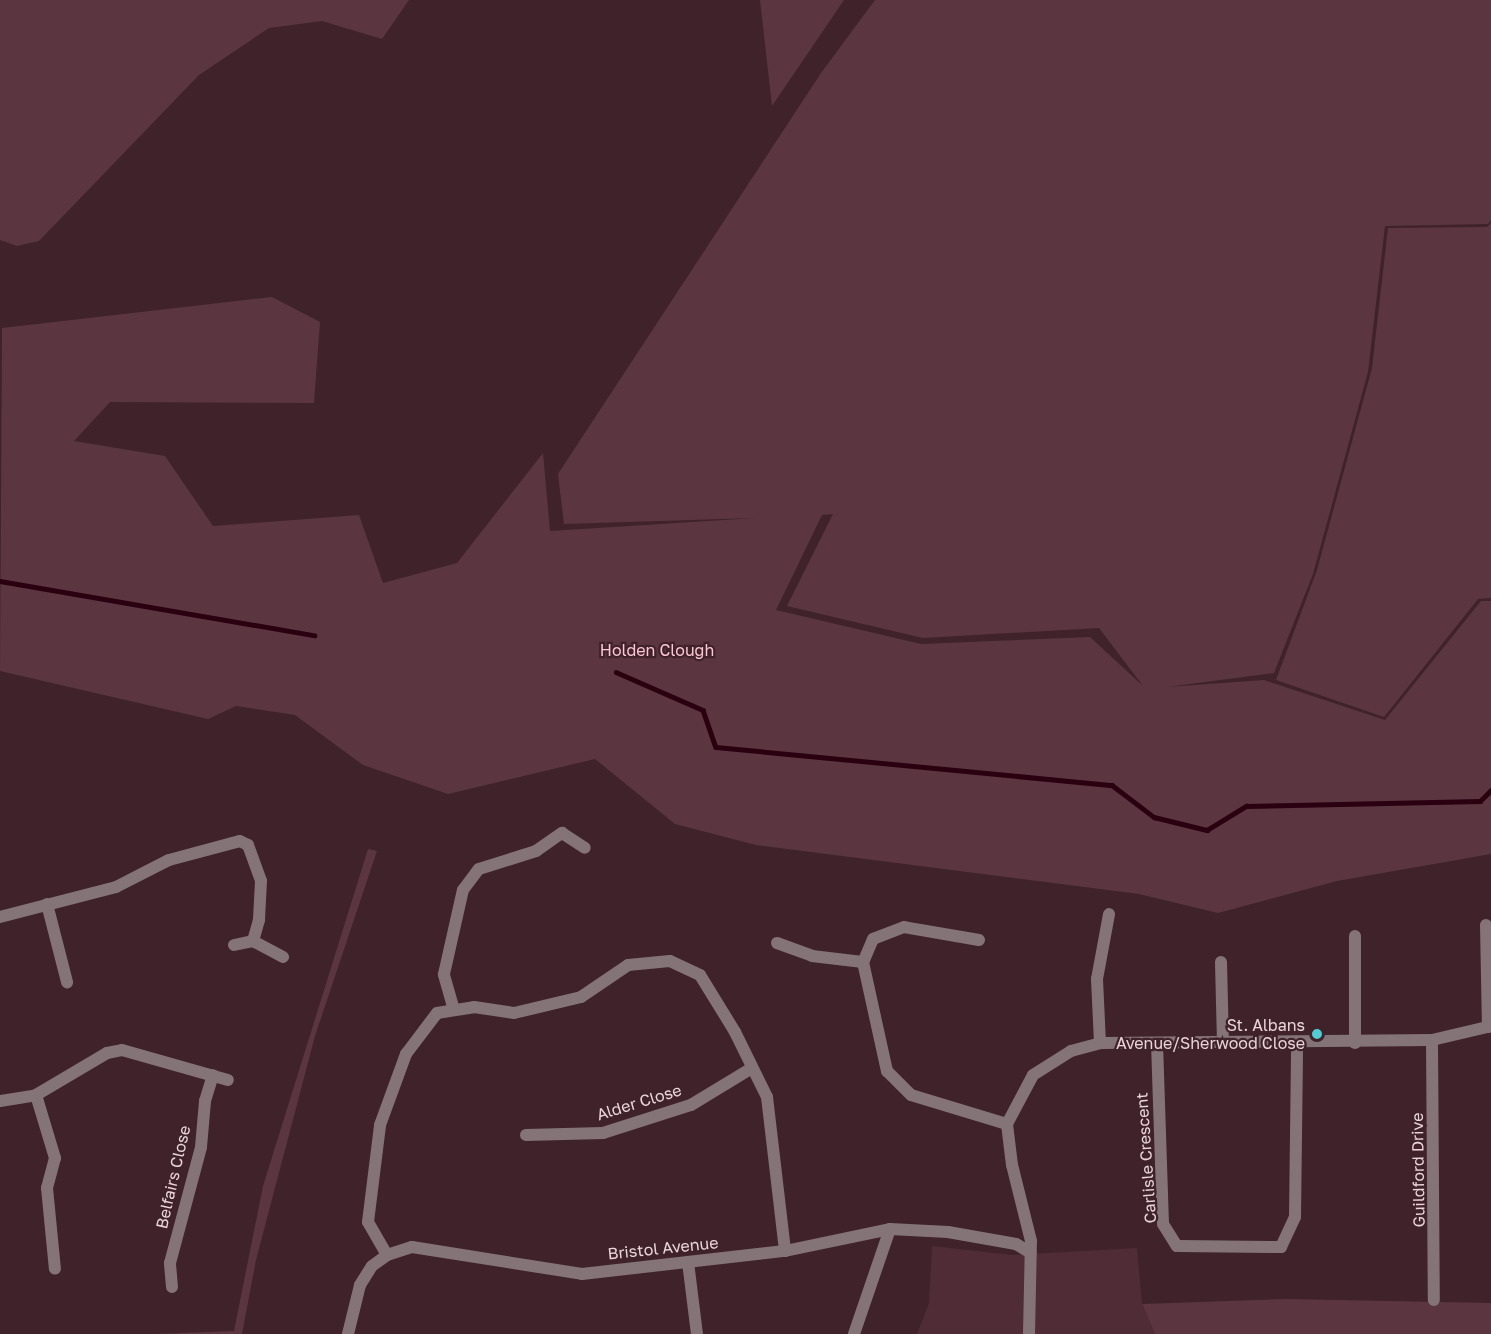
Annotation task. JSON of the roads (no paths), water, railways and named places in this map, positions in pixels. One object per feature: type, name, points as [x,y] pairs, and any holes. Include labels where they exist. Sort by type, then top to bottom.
[{"type":"street","points":[[454,1010],[444,974],[463,890],[479,869],[536,852],[562,833],[585,848]]},
{"type":"street","points":[[0,917],[116,887],[169,860],[240,841],[248,845],[261,881],[259,920],[253,942]]},
{"type":"street","points":[[47,904],[67,982]]},
{"type":"street","points":[[1100,1043],[1098,979],[1109,914]]},
{"type":"street","points":[[1029,1334],[1031,1253],[1007,1124],[1033,1075],[1071,1051],[1100,1043],[1297,1044],[1432,1040],[1489,1026],[1486,925]]},
{"type":"street","points":[[979,940],[904,927],[873,939],[863,962],[887,1071],[911,1095],[1007,1124]]},
{"type":"street","points":[[1355,936],[1355,1043]]},
{"type":"street","points":[[234,945],[253,942],[283,957]]},
{"type":"street","points":[[777,943],[812,956],[863,962]]},
{"type":"street","points":[[387,1255],[368,1222],[380,1125],[406,1054],[437,1013],[474,1007],[514,1013],[581,997],[628,965],[670,961],[700,975],[767,1097],[785,1251]]},
{"type":"street","points":[[1221,962],[1223,1043]]},
{"type":"street","name":"Guildford Drive","points":[[1432,1040],[1434,1300]]},
{"type":"street","name":"Carlisle Crescent","points":[[1157,1043],[1163,1224],[1177,1246],[1281,1247],[1295,1217],[1297,1044]]},
{"type":"street","points":[[0,1101],[36,1095],[107,1053],[122,1050],[228,1080]]},
{"type":"street","name":"Alder Close","points":[[526,1135],[603,1133],[691,1105],[752,1068]]},
{"type":"street","name":"Belfairs Close","points":[[172,1287],[170,1263],[201,1147],[205,1101],[213,1075]]},
{"type":"street","points":[[36,1095],[55,1158],[47,1188],[55,1269]]},
{"type":"street","points":[[854,1334],[890,1229]]},
{"type":"street","name":"Bristol Avenue","points":[[348,1334],[360,1285],[372,1266],[387,1255],[412,1247],[582,1274],[785,1251],[890,1229],[948,1232],[1016,1244],[1031,1253]]},
{"type":"street","points":[[688,1262],[697,1334]]},
{"type":"waterway","points":[[0,581],[314,635]]},
{"type":"waterway","points":[[616,672],[703,710],[716,747],[1112,785],[1154,817],[1207,830],[1246,806],[1480,801],[1491,790]]},
{"type":"place","name":"St. Albans Avenue/Sherwood Close","points":[[1317,1034]]},
{"type":"park label","name":"Holden Clough","points":[[657,650]]}]
